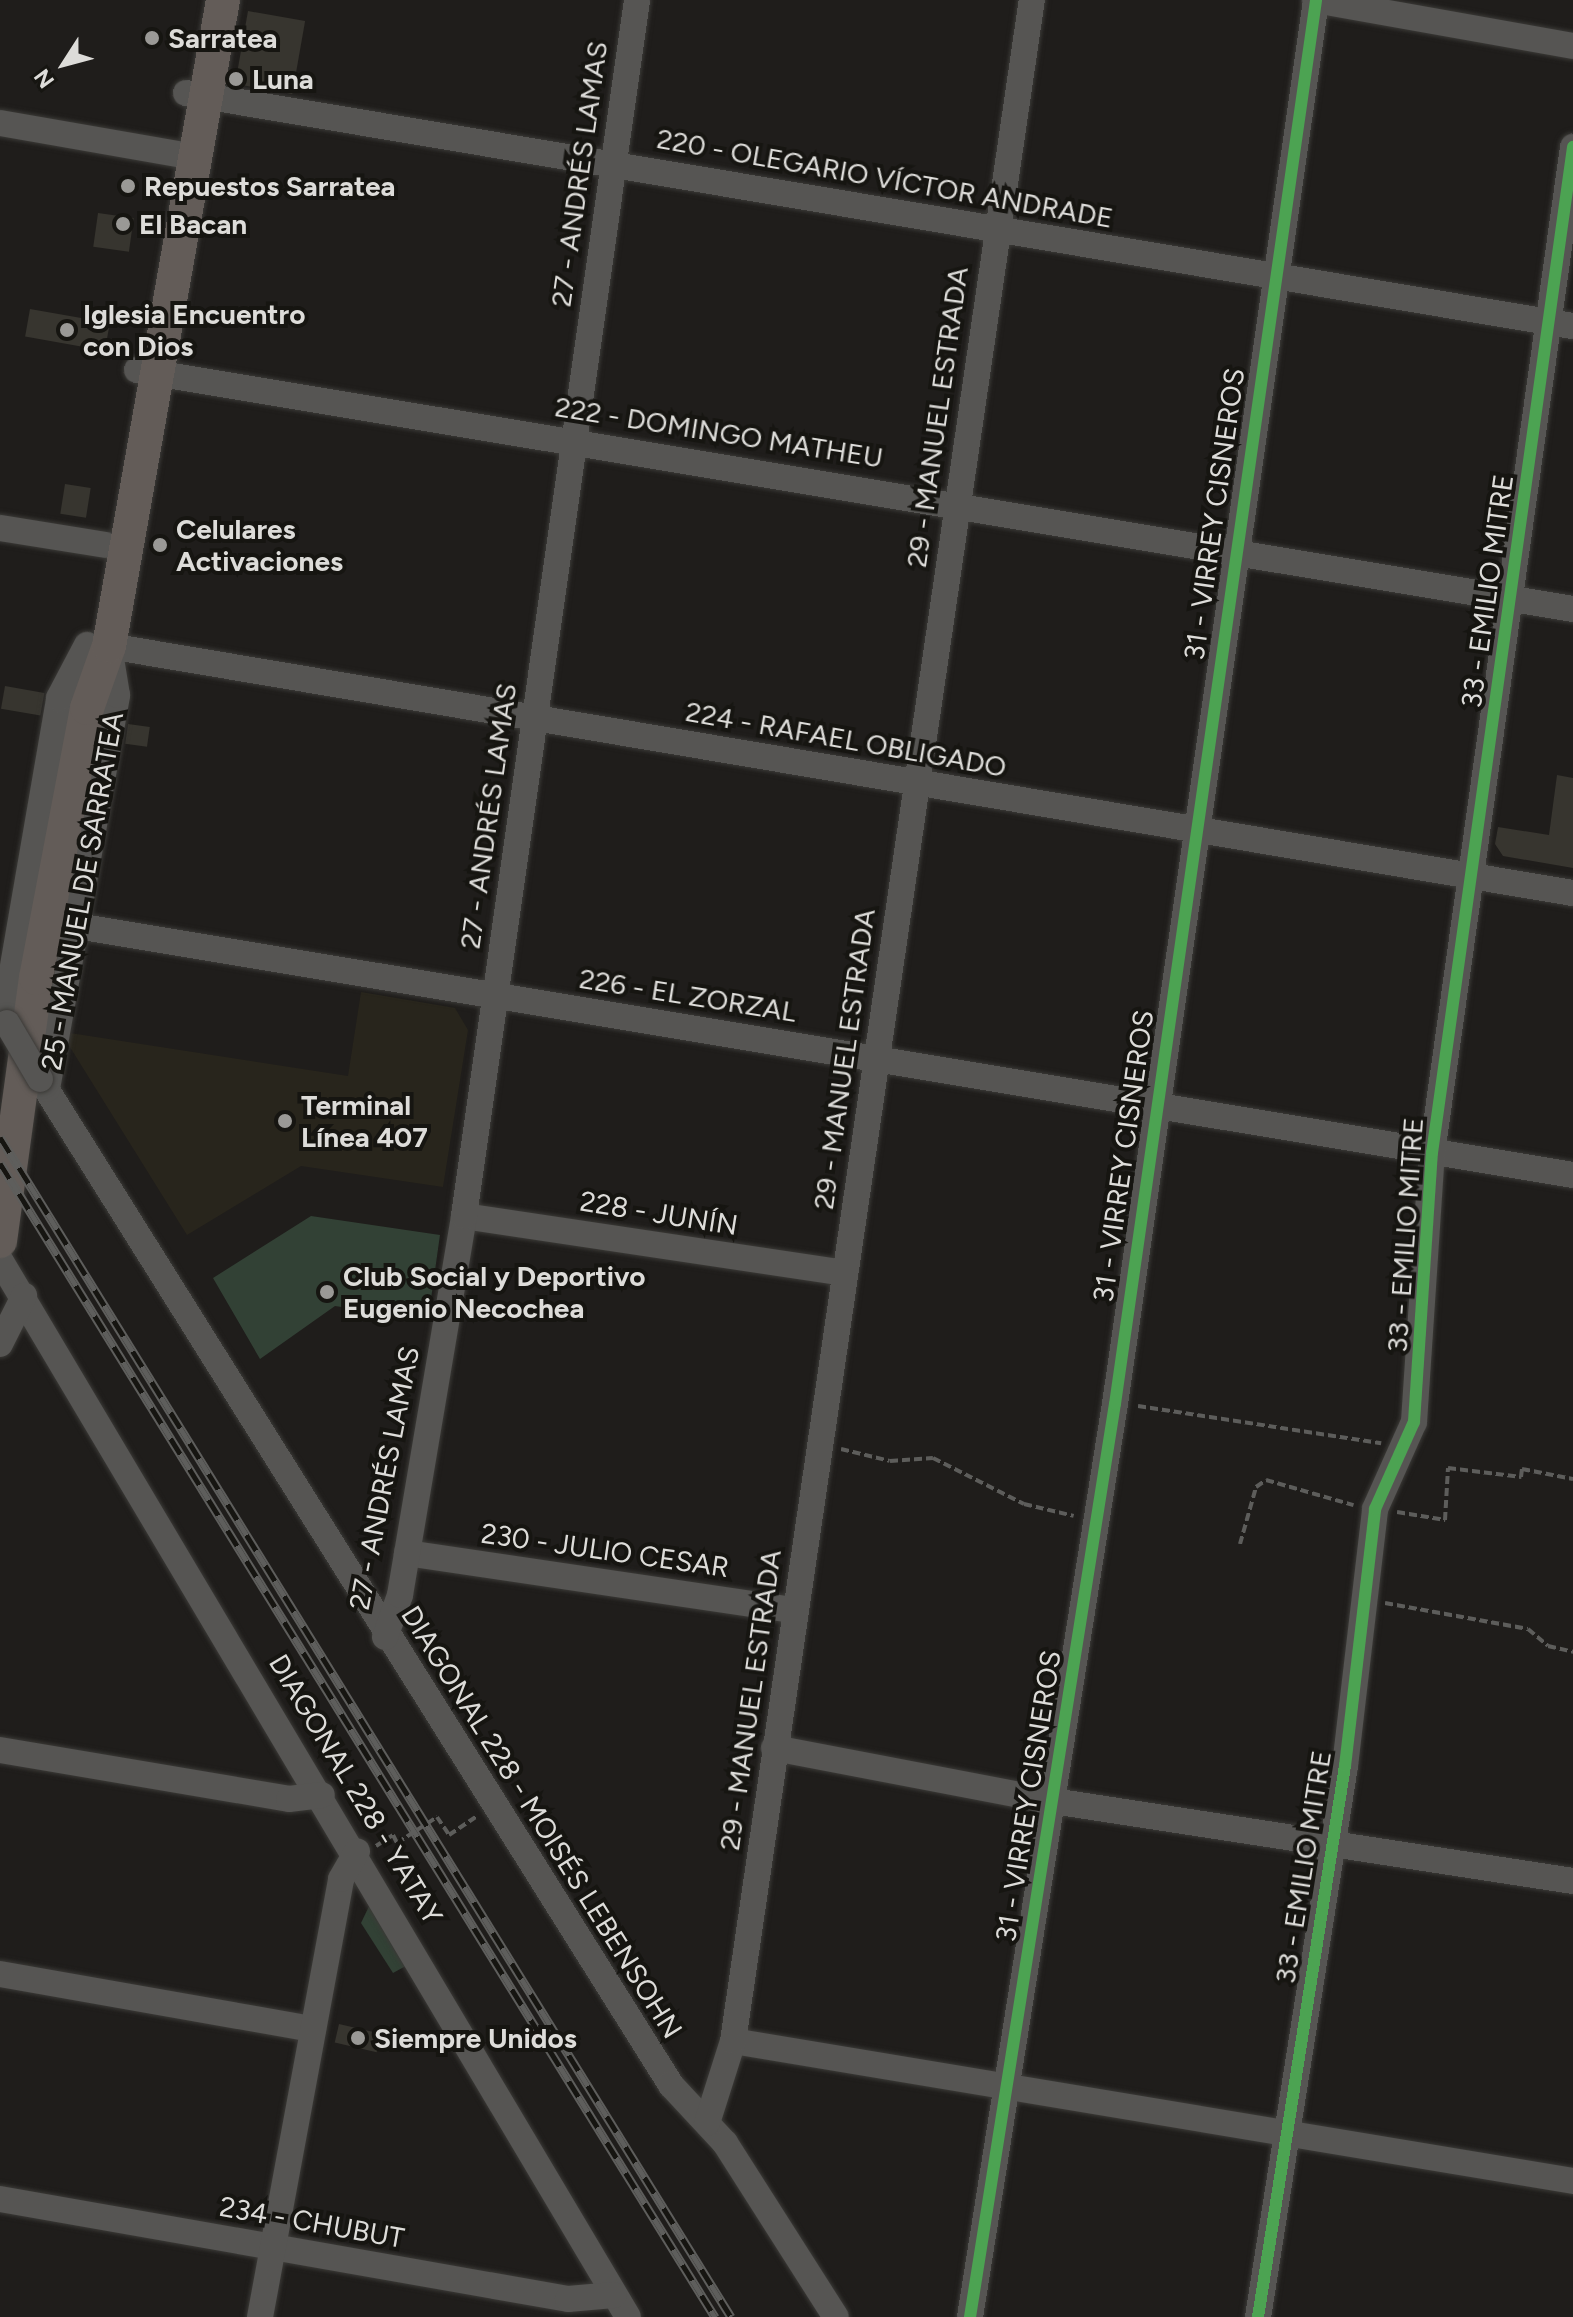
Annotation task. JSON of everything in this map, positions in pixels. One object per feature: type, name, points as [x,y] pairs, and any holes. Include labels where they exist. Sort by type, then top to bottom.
[{"type":"main road","points":[[2,1257],[36,978],[98,645],[106,545],[148,372],[195,94],[203,0]]},
{"type":"main road","points":[[195,94],[223,0]]},
{"type":"main road","name":"25 - MANUEL DE SARRATEA","points":[[98,645],[148,372]]},
{"type":"main road","points":[[0,1118],[13,1041],[36,978]]},
{"type":"street","name":"27 - ANDRÉS LAMAS","points":[[385,1637],[407,1553],[464,1216],[637,0]]},
{"type":"street","name":"29 - MANUEL ESTRADA","points":[[707,2123],[733,2041],[794,1610],[823,1444],[875,1058],[1032,0]]},
{"type":"street","points":[[1315,0],[1573,46]]},
{"type":"street","name":"31 - VIRREY CISNEROS","points":[[970,2317],[1004,2087],[1053,1801],[1115,1404],[1153,1102],[1315,0]]},
{"type":"street","name":"220 - OLEGARIO VÍCTOR ANDRADE","points":[[195,94],[1273,278],[1573,326]]},
{"type":"street","points":[[0,123],[185,155]]},
{"type":"street","name":"33 - EMILIO MITRE","points":[[1258,2317],[1330,1842],[1375,1509],[1406,1450],[1431,1248],[1432,1153],[1573,147]]},
{"type":"street","name":"222 - DOMINGO MATHEU","points":[[148,372],[573,440],[1573,609]]},
{"type":"street","points":[[0,528],[106,545]]},
{"type":"street","points":[[4,1017],[11,932],[59,698],[98,645]]},
{"type":"street","name":"224 - RAFAEL OBLIGADO","points":[[98,645],[1573,893]]},
{"type":"street","name":"25 - MANUEL DE SARRATEA","points":[[43,1084],[77,926],[117,695],[98,645]]},
{"type":"street","name":"226 - EL ZORZAL","points":[[77,926],[1153,1102],[1432,1153],[1573,1175]]},
{"type":"street","name":"DIAGONAL 228 - MOISÉS LEBENSOHN","points":[[4,1017],[385,1637],[671,2085],[707,2123],[836,2317]]},
{"type":"street","name":"228 - JUNÍN","points":[[464,1216],[845,1273]]},
{"type":"street","name":"DIAGONAL 228 - YATAY","points":[[2,1257],[322,1795],[368,1848],[628,2317]]},
{"type":"street","points":[[0,1344],[24,1296]]},
{"type":"street","name":"230 - JULIO CESAR","points":[[407,1553],[794,1610]]},
{"type":"street","points":[[774,1748],[1053,1801],[1573,1881]]},
{"type":"street","points":[[0,1750],[289,1799],[322,1795]]},
{"type":"street","points":[[260,2317],[341,1879],[368,1848]]},
{"type":"street","points":[[0,1974],[313,2029]]},
{"type":"street","points":[[733,2041],[1573,2181]]},
{"type":"street","name":"234 - CHUBUT","points":[[0,2199],[568,2299],[614,2295]]},
{"type":"path","points":[[1115,1404],[1342,1431],[1406,1450]]},
{"type":"path","points":[[823,1444],[890,1461],[933,1458],[1024,1504],[1096,1521]]},
{"type":"path","points":[[1240,1544],[1256,1487],[1266,1480],[1375,1509],[1445,1520],[1448,1468],[1521,1477],[1522,1469],[1573,1479]]},
{"type":"path","points":[[1364,1598],[1528,1629],[1548,1646],[1573,1652]]},
{"type":"path","points":[[368,1848],[393,1835],[397,1843],[437,1817],[449,1835],[470,1821]]},
{"type":"shaded area","name":"Terminal Línea 407","points":[[361,992],[455,1008],[468,1030],[443,1187],[301,1166],[187,1235],[68,1044],[70,1033],[348,1076]]},
{"type":"green space","name":"Club Social y Deportivo Eugenio Necochea","points":[[311,1216],[440,1235],[428,1320],[335,1306],[260,1359],[213,1278]]},
{"type":"green space","points":[[373,1898],[413,1962],[393,1973],[361,1923]]},
{"type":"building","points":[[248,11],[305,21],[292,94],[235,84]]},
{"type":"building","points":[[98,213],[134,218],[129,252],[93,247]]},
{"type":"building","name":"Iglesia Encuentro con Dios","points":[[30,309],[110,323],[105,351],[25,337]]},
{"type":"building","points":[[65,484],[91,488],[86,518],[60,514]]},
{"type":"building","points":[[5,686],[44,693],[40,716],[1,709]]},
{"type":"building","points":[[128,724],[150,727],[147,747],[125,744]]},
{"type":"building","points":[[1557,775],[1573,778],[1573,868],[1503,856],[1495,844],[1498,827],[1549,835]]},
{"type":"building","name":"Siempre Unidos","points":[[339,2024],[381,2034],[377,2052],[335,2043]]},
{"type":"railway","points":[[0,1137],[731,2317]]},
{"type":"railway","points":[[0,1163],[715,2317]]},
{"type":"cycle path","points":[[970,2317],[1115,1404],[1316,0]]},
{"type":"cycle path","points":[[1258,2317],[1345,1766],[1375,1509],[1414,1422],[1432,1153],[1573,147]]},
{"type":"place","name":"Sarratea","points":[[152,38]]},
{"type":"place","name":"Luna","points":[[236,79]]},
{"type":"place","name":"Repuestos Sarratea","points":[[128,186]]},
{"type":"place","name":"El Bacan","points":[[123,224]]},
{"type":"place","name":"Iglesia Encuentro con Dios","points":[[67,330]]},
{"type":"place","name":"Celulares Activaciones","points":[[160,545]]},
{"type":"place","name":"Terminal Línea 407","points":[[285,1121]]},
{"type":"place","name":"Club Social y Deportivo Eugenio Necochea","points":[[327,1292]]},
{"type":"place","name":"Siempre Unidos","points":[[358,2038]]}]
